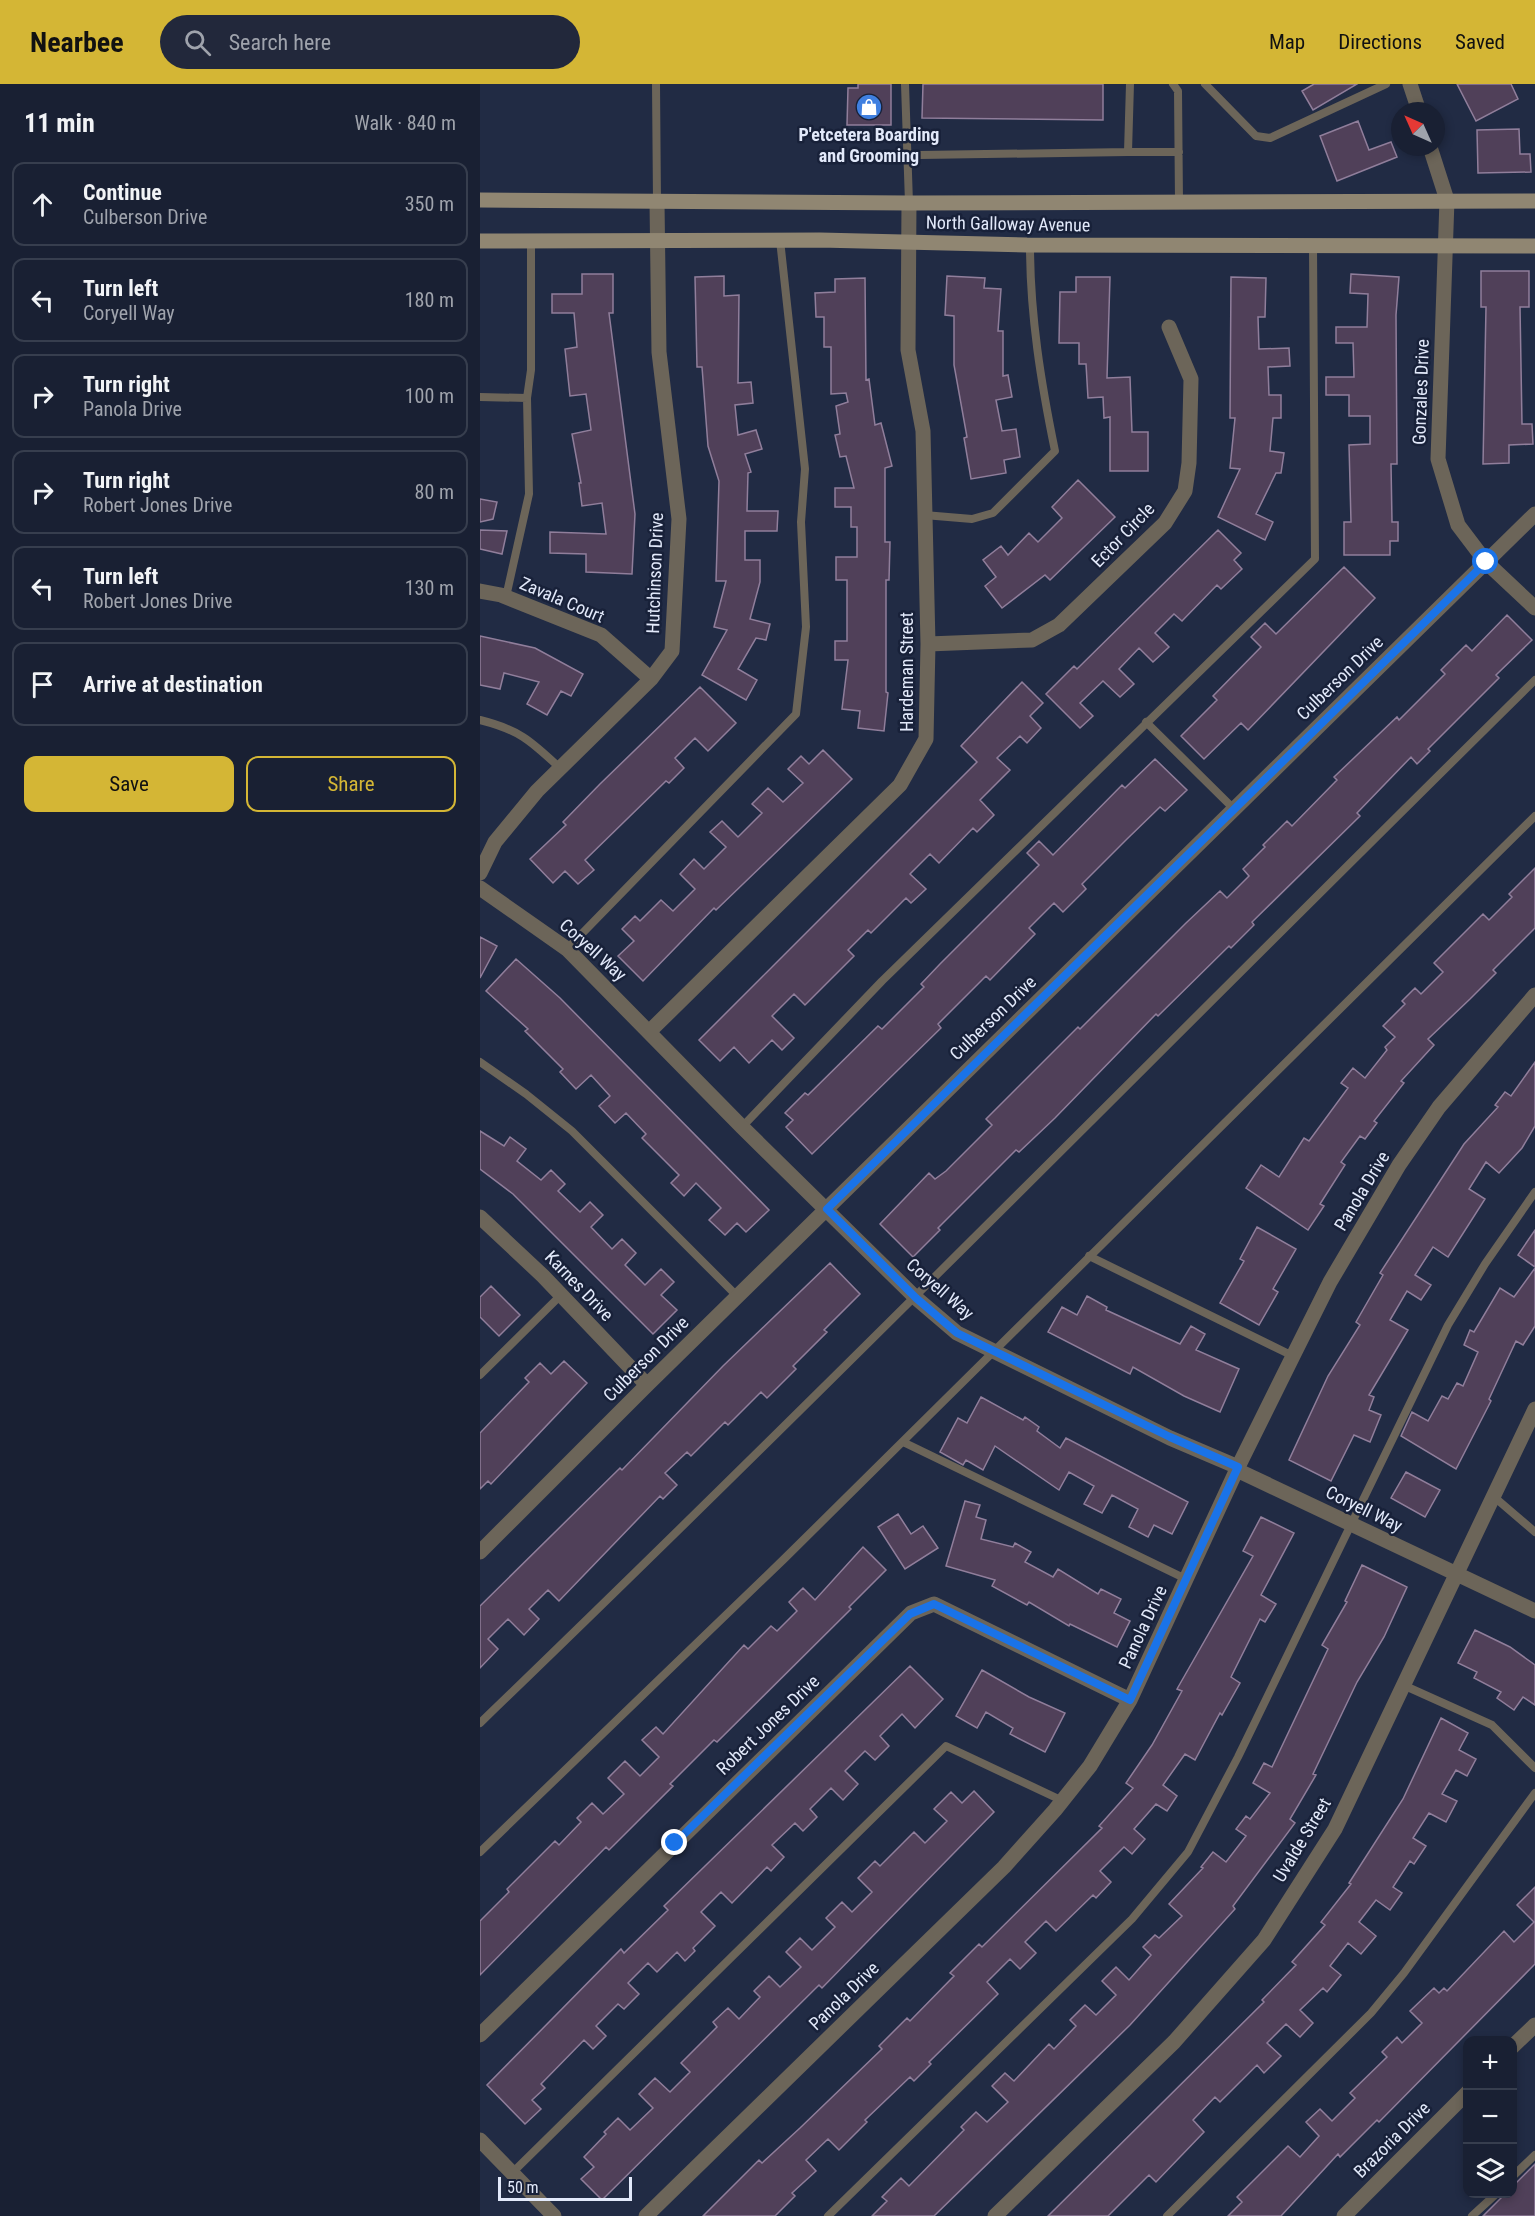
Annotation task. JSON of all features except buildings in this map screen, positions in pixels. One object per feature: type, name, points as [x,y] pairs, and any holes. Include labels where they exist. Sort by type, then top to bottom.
[{"type":"main road","name":"North Galloway Avenue","points":[[480,200],[909,203],[1535,201]]},
{"type":"main road","name":"North Galloway Avenue","points":[[480,241],[780,240],[1030,245],[1535,246]]},
{"type":"street","points":[[1410,84],[1416,102]]},
{"type":"street","name":"Gonzales Drive","points":[[1434,156],[1447,200],[1438,459],[1458,525],[1486,562],[1535,609]]},
{"type":"street","name":"Hutchinson Drive","points":[[480,873],[495,842],[537,791],[651,679],[672,651],[679,519],[659,352],[657,202]]},
{"type":"street","name":"Hardeman Street","points":[[650,1031],[900,786],[926,739],[928,644],[923,431],[908,350],[909,203]]},
{"type":"street","name":"Ector Circle","points":[[928,644],[1032,640],[1059,625],[1165,523],[1185,491],[1189,463],[1191,379],[1169,327]]},
{"type":"street","name":"Culberson Drive","points":[[480,1552],[737,1296],[1535,514]]},
{"type":"street","name":"Zavala Court","points":[[480,591],[506,597],[601,635],[651,679]]},
{"type":"street","name":"Coryell Way","points":[[480,888],[567,949],[742,1127],[916,1298],[957,1333],[1170,1437],[1238,1467],[1241,1472],[1535,1611]]},
{"type":"street","name":"Panola Drive","points":[[646,2216],[995,1875],[1063,1801],[1090,1766],[1130,1700],[1238,1467],[1330,1282],[1399,1165],[1439,1107],[1535,995]]},
{"type":"street","name":"Karnes Drive","points":[[480,1217],[561,1295],[647,1385]]},
{"type":"street","name":"Uvalde Street","points":[[995,2216],[1174,2042],[1264,1940],[1335,1829],[1535,1409]]},
{"type":"street","name":"Robert Jones Drive","points":[[480,2035],[910,1614],[934,1604],[1130,1700]]},
{"type":"street","points":[[1517,2042],[1535,2025]]},
{"type":"street","name":"Brazoria Drive","points":[[1344,2216],[1463,2096]]},
{"type":"street","points":[[480,2140],[554,2216]]},
{"type":"lane","points":[[657,84],[657,202]]},
{"type":"lane","points":[[904,84],[909,203]]},
{"type":"lane","points":[[1128,152],[1130,84]]},
{"type":"lane","points":[[1173,84],[1178,91],[1179,202]]},
{"type":"lane","points":[[1205,84],[1256,136],[1270,138],[1386,84]]},
{"type":"lane","points":[[855,156],[1179,152]]},
{"type":"lane","points":[[506,597],[529,494],[527,398],[531,370],[531,240]]},
{"type":"lane","points":[[567,949],[796,714],[806,627],[801,522],[805,469],[780,240]]},
{"type":"lane","points":[[924,515],[972,519],[993,513],[1055,451],[1041,383],[1030,296],[1030,245]]},
{"type":"lane","points":[[742,1127],[882,981],[1315,559],[1313,246]]},
{"type":"lane","points":[[480,397],[527,398]]},
{"type":"lane","points":[[480,1723],[916,1298],[1063,1146],[1535,680]]},
{"type":"lane","points":[[480,720],[504,726],[527,737],[560,768]]},
{"type":"lane","points":[[1146,722],[1234,809]]},
{"type":"lane","points":[[480,1852],[903,1442],[993,1350],[1535,816]]},
{"type":"lane","points":[[480,1062],[526,1094],[572,1131],[737,1296]]},
{"type":"lane","points":[[828,2216],[1132,1919],[1188,1852],[1238,1757],[1448,1325],[1485,1264],[1535,1192]]},
{"type":"lane","points":[[1089,1256],[1293,1356]]},
{"type":"lane","points":[[480,1375],[561,1295]]},
{"type":"lane","points":[[903,1442],[1186,1579]]},
{"type":"lane","points":[[1493,1496],[1535,1532]]},
{"type":"lane","points":[[1403,1685],[1492,1725],[1535,1768]]},
{"type":"lane","points":[[512,2173],[946,1746],[1063,1801]]},
{"type":"lane","points":[[1167,2216],[1371,2013],[1461,1896],[1535,1793]]},
{"type":"lane","points":[[1517,2172],[1535,2156]]},
{"type":"lane","points":[[1472,2216],[1491,2198]]},
{"type":"place","name":"P'etcetera Boarding and Grooming","points":[[869,107]]},
{"type":"route","points":[[675,1843],[910,1614],[934,1604],[977,1623],[1130,1700],[1238,1467],[1170,1437],[957,1333],[916,1298],[827,1209],[1486,562]]}]
